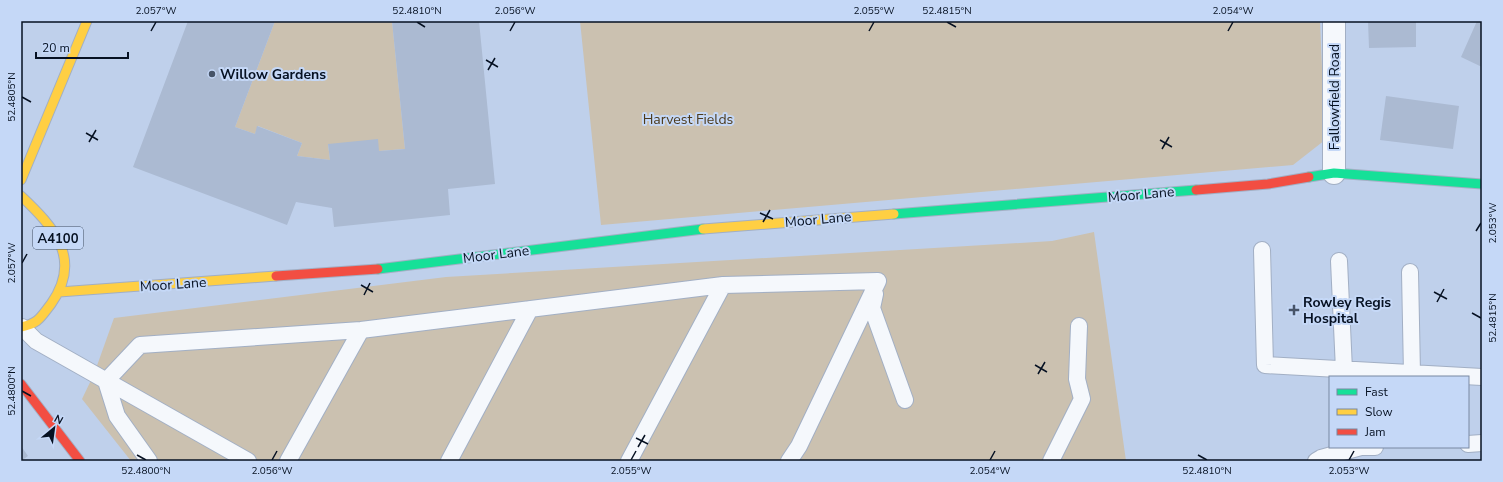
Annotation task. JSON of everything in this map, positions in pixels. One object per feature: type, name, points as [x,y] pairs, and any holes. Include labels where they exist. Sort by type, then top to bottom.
[{"type":"street","points":[[21,180],[87,21]]},
{"type":"street","name":"Fallowfield Road","points":[[1334,21],[1334,173]]},
{"type":"street","name":"Moor Lane","points":[[59,292],[366,270],[685,230],[1268,184],[1334,173],[1482,184]]},
{"type":"street","name":"A4100","points":[[21,196],[44,217],[63,245],[67,269],[59,292],[36,322],[22,327]]},
{"type":"street","points":[[21,384],[80,461]]},
{"type":"lane","points":[[1262,250],[1265,365],[1459,376]]},
{"type":"lane","points":[[1338,261],[1344,370]]},
{"type":"lane","points":[[1410,272],[1412,374]]},
{"type":"lane","points":[[106,381],[140,345],[361,330],[723,285],[878,281]]},
{"type":"lane","points":[[878,281],[872,308],[905,400]]},
{"type":"lane","points":[[789,461],[799,446],[878,281]]},
{"type":"lane","points":[[628,461],[723,285]]},
{"type":"lane","points":[[449,461],[530,309]]},
{"type":"lane","points":[[1051,461],[1082,400],[1077,379],[1079,326]]},
{"type":"lane","points":[[22,327],[36,341],[248,461]]},
{"type":"lane","points":[[288,461],[361,330]]},
{"type":"lane","points":[[1469,376],[1482,377]]},
{"type":"lane","points":[[106,381],[117,416],[149,461]]},
{"type":"lane","points":[[1469,444],[1482,443]]},
{"type":"lane","points":[[1316,461],[1321,458],[1361,448]]},
{"type":"green space","points":[[275,21],[392,21],[405,149],[379,151],[328,144],[330,160],[297,156],[302,143],[258,126],[255,134],[235,127]]},
{"type":"green space","name":"Harvest Fields","points":[[580,21],[1320,21],[1325,140],[1293,165],[601,225]]},
{"type":"green space","points":[[1094,232],[1126,461],[131,461],[82,399],[94,374],[114,318],[446,277],[1052,241]]},
{"type":"building","name":"Willow Gardens","points":[[188,21],[275,21],[235,127],[255,134],[257,126],[302,143],[297,156],[330,160],[328,144],[378,139],[379,151],[405,149],[392,21],[479,21],[495,184],[448,189],[450,215],[334,227],[332,208],[296,202],[287,225],[133,167]]},
{"type":"building","points":[[1368,21],[1416,21],[1416,47],[1369,48]]},
{"type":"building","points":[[1477,21],[1482,21],[1482,67],[1461,57]]},
{"type":"building","points":[[1386,96],[1459,106],[1453,149],[1380,140]]},
{"type":"building","points":[[21,446],[28,456],[21,461]]},
{"type":"traffic: fast","points":[[1309,177],[1334,173],[1482,184]]},
{"type":"traffic: fast","points":[[894,214],[1196,190]]},
{"type":"traffic: fast","points":[[378,269],[703,229]]},
{"type":"traffic: slow","points":[[21,180],[87,21]]},
{"type":"traffic: slow","points":[[21,196],[44,220],[53,232],[60,245],[64,258],[64,272],[60,288],[51,304],[36,322],[21,327]]},
{"type":"traffic: slow","points":[[703,229],[894,214]]},
{"type":"traffic: slow","points":[[59,292],[276,276]]},
{"type":"traffic: jam","points":[[1196,190],[1268,184],[1309,177]]},
{"type":"traffic: jam","points":[[276,276],[378,269]]},
{"type":"traffic: jam","points":[[21,384],[80,461]]},
{"type":"place","name":"Willow Gardens","points":[[212,74]]},
{"type":"place","name":"Rowley Regis Hospital","points":[[1294,310]]}]
